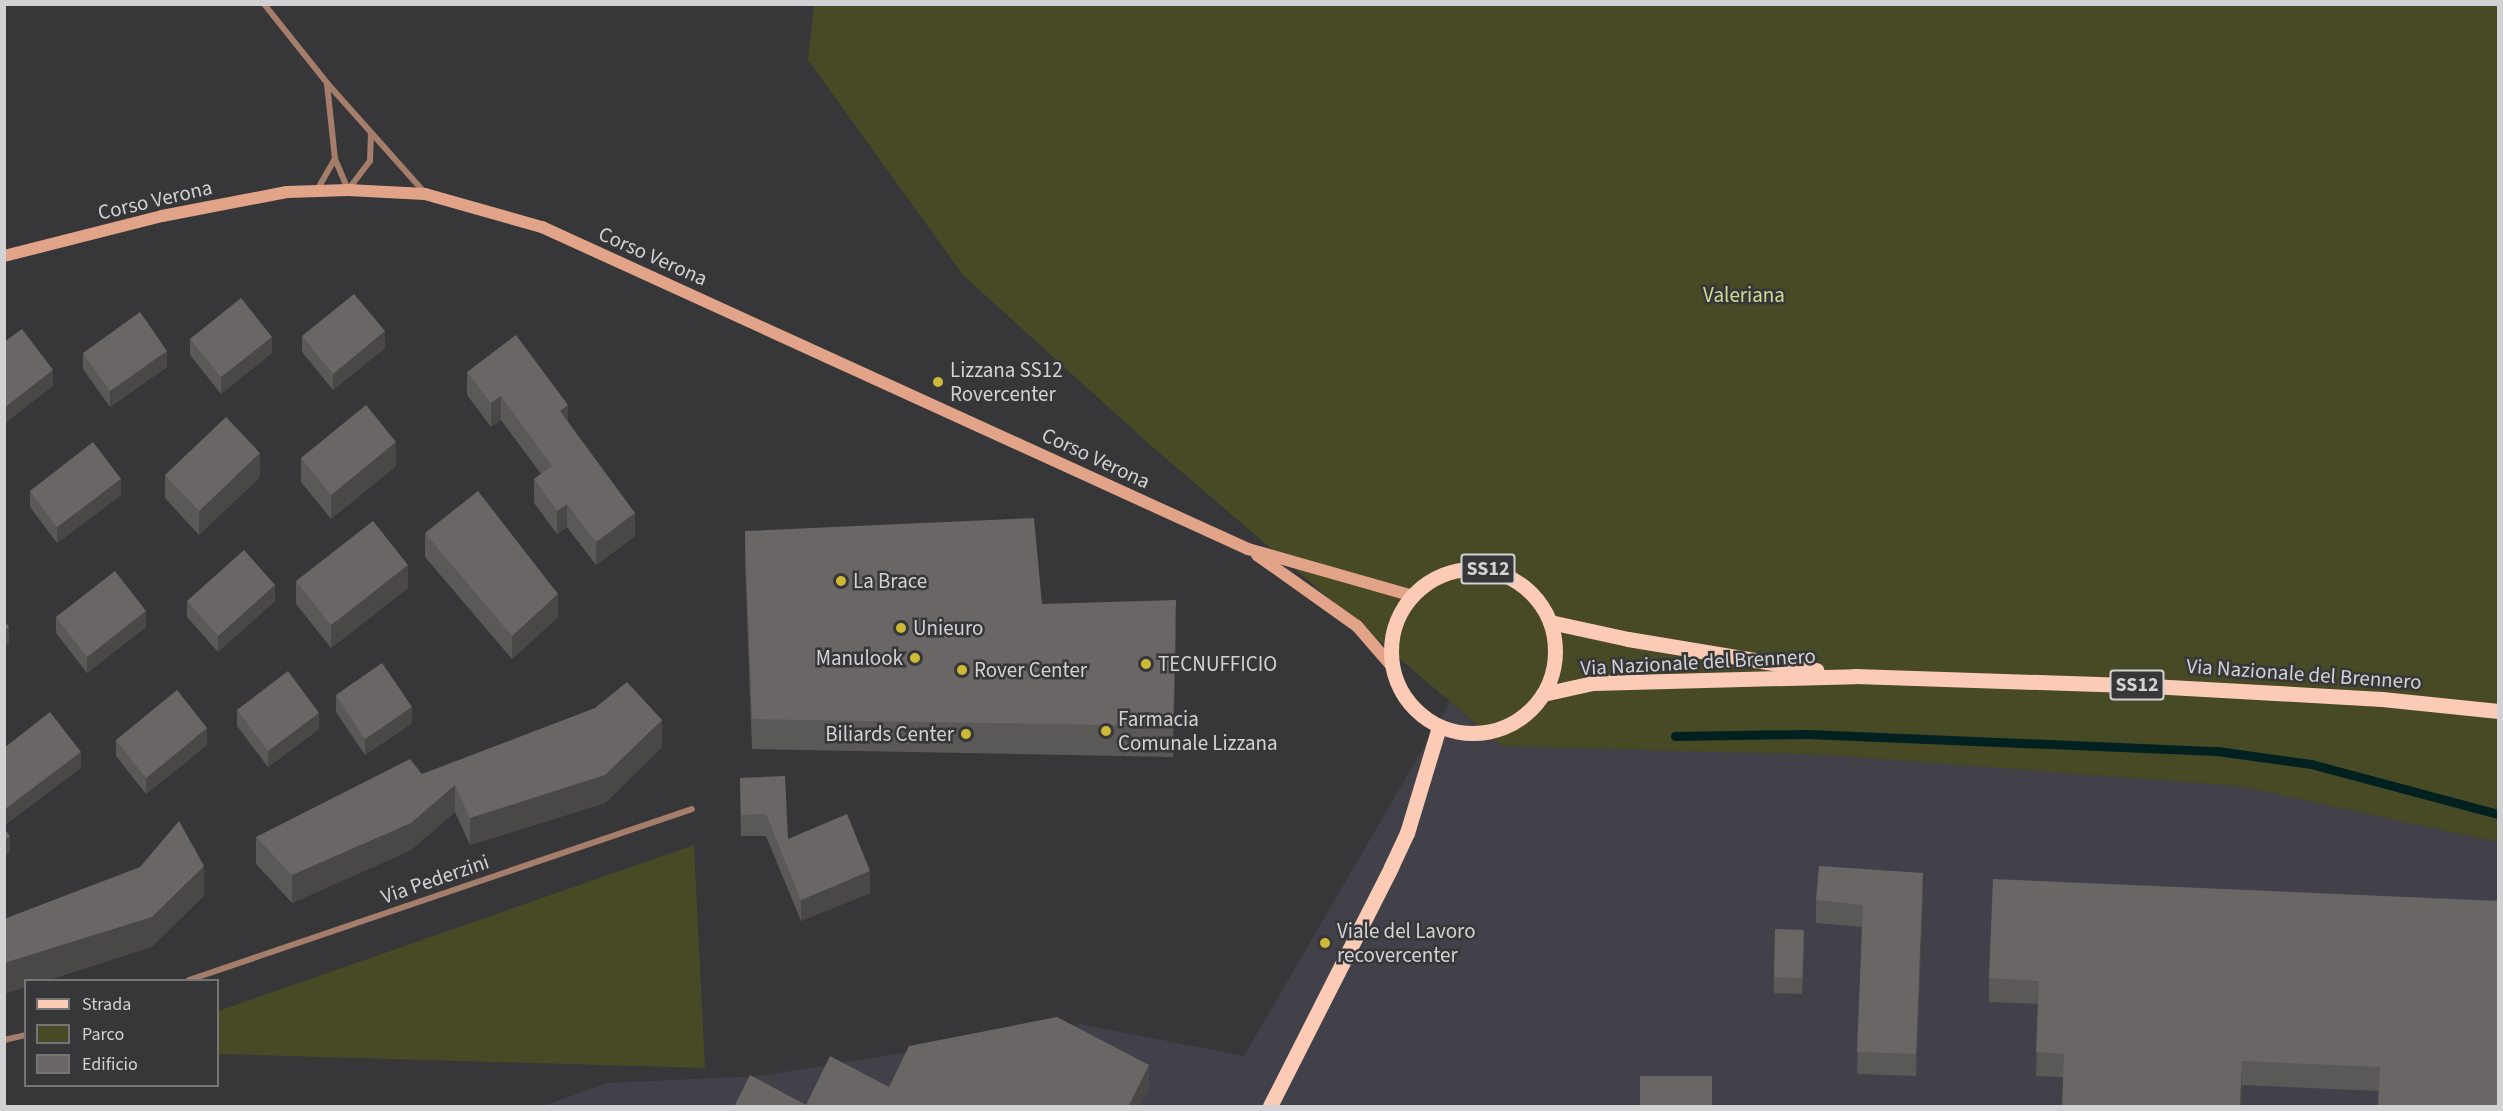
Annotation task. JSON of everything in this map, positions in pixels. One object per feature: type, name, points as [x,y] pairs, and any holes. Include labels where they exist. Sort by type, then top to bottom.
[{"type":"main road","name":"Corso Verona","points":[[4,256],[162,216],[317,190],[425,194],[552,232],[1248,549]]},
{"type":"main road","name":"SS12","points":[[1248,549],[1410,596]]},
{"type":"main road","name":"SS12","points":[[1248,549],[1357,627],[1390,664],[1405,697],[1416,712],[1439,727],[1468,734],[1498,730],[1524,717],[1544,694],[1553,671],[1555,654],[1550,622],[1536,597],[1514,579],[1488,569],[1459,569],[1432,578],[1410,596],[1393,627],[1390,664]]},
{"type":"main road","name":"Via Nazionale del Brennero","points":[[1550,622],[1628,639],[1855,676]]},
{"type":"main road","name":"Via Nazionale del Brennero","points":[[1544,694],[1593,683],[1855,676],[2151,686],[2382,699],[2499,711]]},
{"type":"main road","points":[[1269,1107],[1395,859],[1439,727]]},
{"type":"street","points":[[264,4],[327,83],[425,194]]},
{"type":"street","points":[[327,83],[335,159],[348,190]]},
{"type":"street","points":[[348,190],[370,161],[371,133]]},
{"type":"street","points":[[317,190],[335,159]]},
{"type":"street","name":"Via Pederzini","points":[[195,979],[692,809]]},
{"type":"street","points":[[4,1040],[24,1035]]},
{"type":"shaded area","points":[[1450,702],[1502,746],[1828,755],[2238,786],[2498,842],[2498,1106],[543,1106],[607,1083],[760,1076],[1080,1024],[1244,1056]]},
{"type":"green space","name":"Valeriana","points":[[814,4],[2498,5],[2498,842],[2238,786],[1828,755],[1502,746],[1149,444],[963,275],[808,60]]},
{"type":"green space","points":[[694,845],[705,1068],[219,1054],[219,1011]]},
{"type":"building","points":[[354,294],[385,331],[333,374],[302,336]]},
{"type":"building","points":[[241,298],[272,337],[221,377],[190,339]]},
{"type":"building","points":[[140,312],[167,351],[110,391],[83,353]]},
{"type":"building","points":[[22,329],[53,370],[4,408],[4,342]]},
{"type":"building","points":[[516,335],[568,405],[560,411],[635,513],[596,542],[567,504],[557,511],[534,479],[552,466],[501,396],[491,403],[467,372]]},
{"type":"building","points":[[366,405],[396,442],[331,495],[301,458]]},
{"type":"building","points":[[226,417],[260,453],[199,511],[165,475]]},
{"type":"building","points":[[93,442],[121,479],[57,527],[30,491]]},
{"type":"building","points":[[478,491],[558,594],[512,636],[425,533]]},
{"type":"building","name":"Rover Center","points":[[1034,518],[1042,604],[1176,600],[1173,726],[752,719],[745,531]]},
{"type":"building","points":[[373,521],[408,565],[331,625],[296,581]]},
{"type":"building","points":[[244,550],[275,585],[218,636],[187,601]]},
{"type":"building","points":[[115,571],[146,611],[87,657],[56,617]]},
{"type":"building","points":[[4,621],[9,627],[4,631]]},
{"type":"building","points":[[382,663],[412,707],[365,739],[336,695]]},
{"type":"building","points":[[288,671],[319,713],[268,751],[237,710]]},
{"type":"building","points":[[627,682],[662,720],[605,775],[470,818],[455,785],[411,823],[292,875],[256,837],[410,759],[422,774],[595,708]]},
{"type":"building","points":[[177,690],[207,728],[146,778],[116,740]]},
{"type":"building","points":[[50,712],[81,752],[4,810],[4,748]]},
{"type":"building","points":[[785,776],[788,839],[847,814],[870,871],[801,900],[766,814],[741,815],[740,778]]},
{"type":"building","points":[[179,821],[204,866],[152,917],[4,963],[4,919],[140,867]]},
{"type":"building","points":[[4,829],[10,836],[4,840]]},
{"type":"building","points":[[1819,866],[1923,873],[1916,1054],[1857,1052],[1863,905],[1816,900]]},
{"type":"building","points":[[1993,879],[2499,901],[2499,1107],[2378,1107],[2380,1067],[2242,1061],[2240,1107],[2062,1107],[2064,1054],[2036,1052],[2039,981],[1989,978]]},
{"type":"building","points":[[1775,929],[1804,930],[1802,978],[1774,977]]},
{"type":"building","points":[[1057,1017],[1149,1065],[1128,1107],[734,1107],[750,1075],[806,1105],[830,1056],[889,1087],[909,1046]]},
{"type":"building","points":[[1640,1076],[1712,1076],[1712,1107],[1640,1107]]},
{"type":"waterway","points":[[1675,736],[1808,734],[2217,751],[2311,764],[2498,814]]},
{"type":"place","name":"Lizzana SS12 Rovercenter","points":[[938,382]]},
{"type":"place","name":"La Brace","points":[[841,581]]},
{"type":"place","name":"Unieuro","points":[[901,628]]},
{"type":"place","name":"Manulook","points":[[915,658]]},
{"type":"place","name":"TECNUFFICIO","points":[[1146,664]]},
{"type":"place","name":"Rover Center","points":[[962,670]]},
{"type":"place","name":"Farmacia Comunale Lizzana","points":[[1106,731]]},
{"type":"place","name":"Biliards Center","points":[[966,734]]},
{"type":"place","name":"Viale del Lavoro recovercenter","points":[[1325,943]]}]
